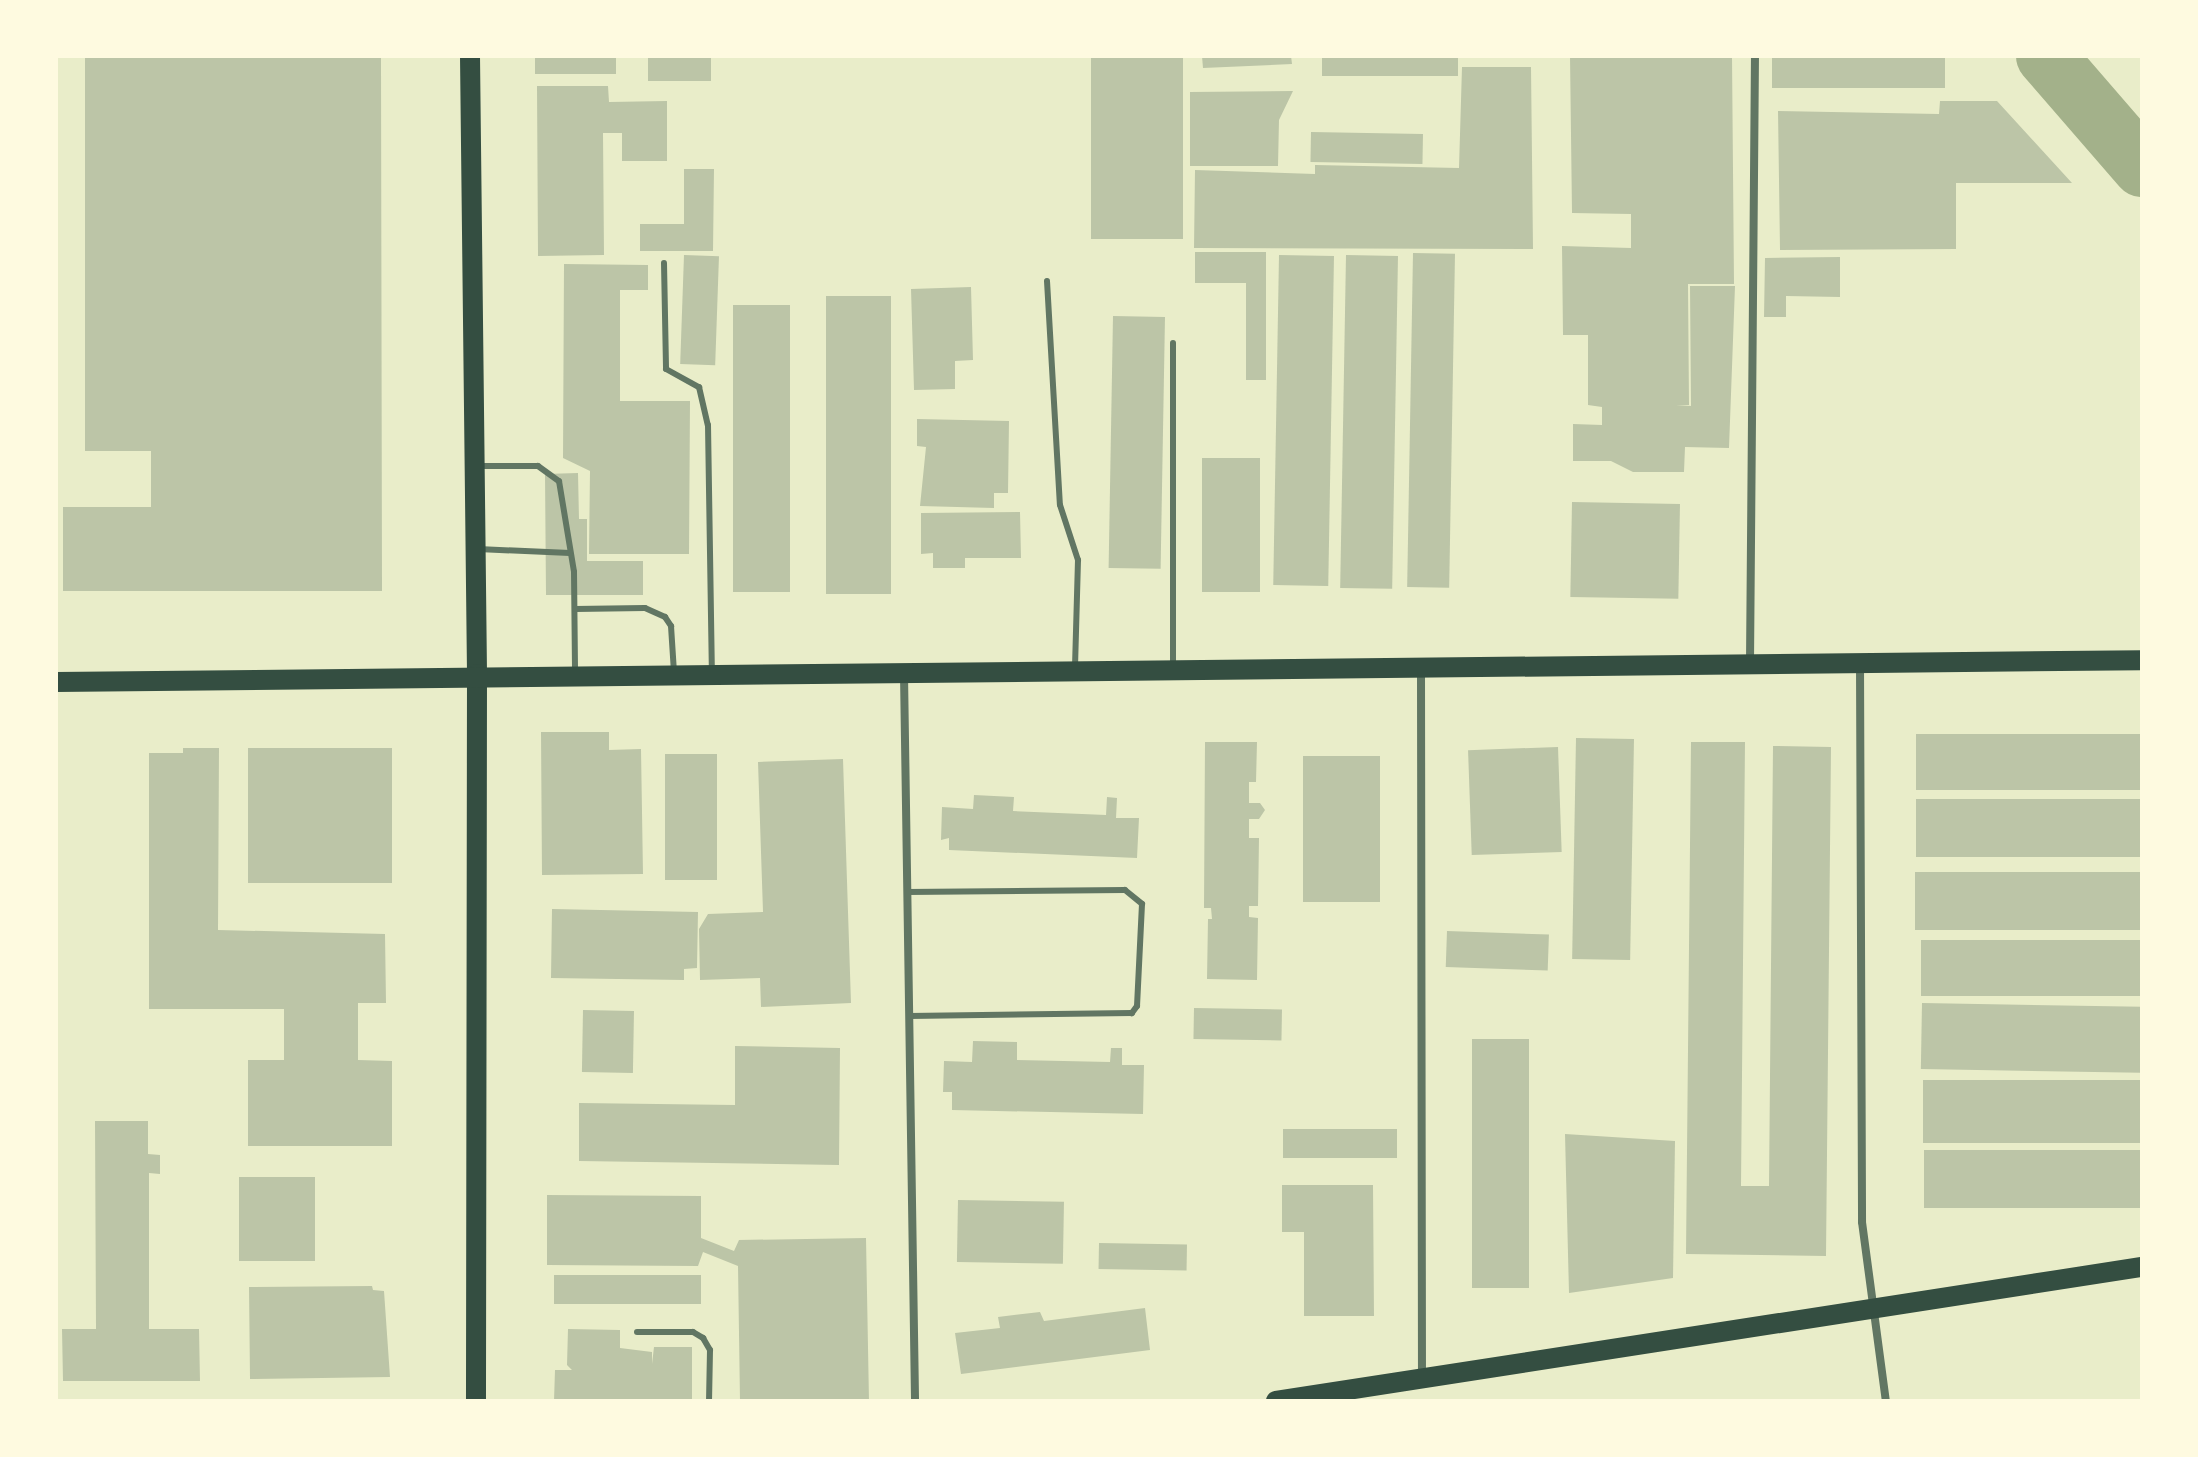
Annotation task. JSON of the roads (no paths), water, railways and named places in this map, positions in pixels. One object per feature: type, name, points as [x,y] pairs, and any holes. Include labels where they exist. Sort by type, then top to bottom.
[{"type":"main road","points":[[470,56],[477,674],[476,1401]]},
{"type":"main road","points":[[56,682],[477,674],[2142,660]]},
{"type":"main road","points":[[1276,1401],[1422,1382],[2142,1267]]},
{"type":"street","points":[[1750,663],[1755,56]]},
{"type":"street","points":[[1860,664],[1858,1043],[1862,1222],[1886,1401]]},
{"type":"street","points":[[1421,668],[1422,1382]]},
{"type":"street","points":[[904,672],[915,1401]]},
{"type":"lane","points":[[664,263],[666,369],[699,387],[708,425],[712,673]]},
{"type":"lane","points":[[1047,281],[1060,505],[1078,560],[1075,671]]},
{"type":"lane","points":[[1173,343],[1173,670]]},
{"type":"lane","points":[[475,466],[538,466],[549,470],[559,481],[575,609],[575,673]]},
{"type":"lane","points":[[476,549],[570,553]]},
{"type":"lane","points":[[575,609],[645,608],[665,617],[671,626],[674,673]]},
{"type":"lane","points":[[907,892],[1125,890],[1142,904],[1137,1006],[1132,1013],[909,1016]]},
{"type":"lane","points":[[637,1332],[693,1332],[703,1338],[710,1350],[709,1401]]},
{"type":"waterway","points":[[2046,56],[2142,167]]}]
